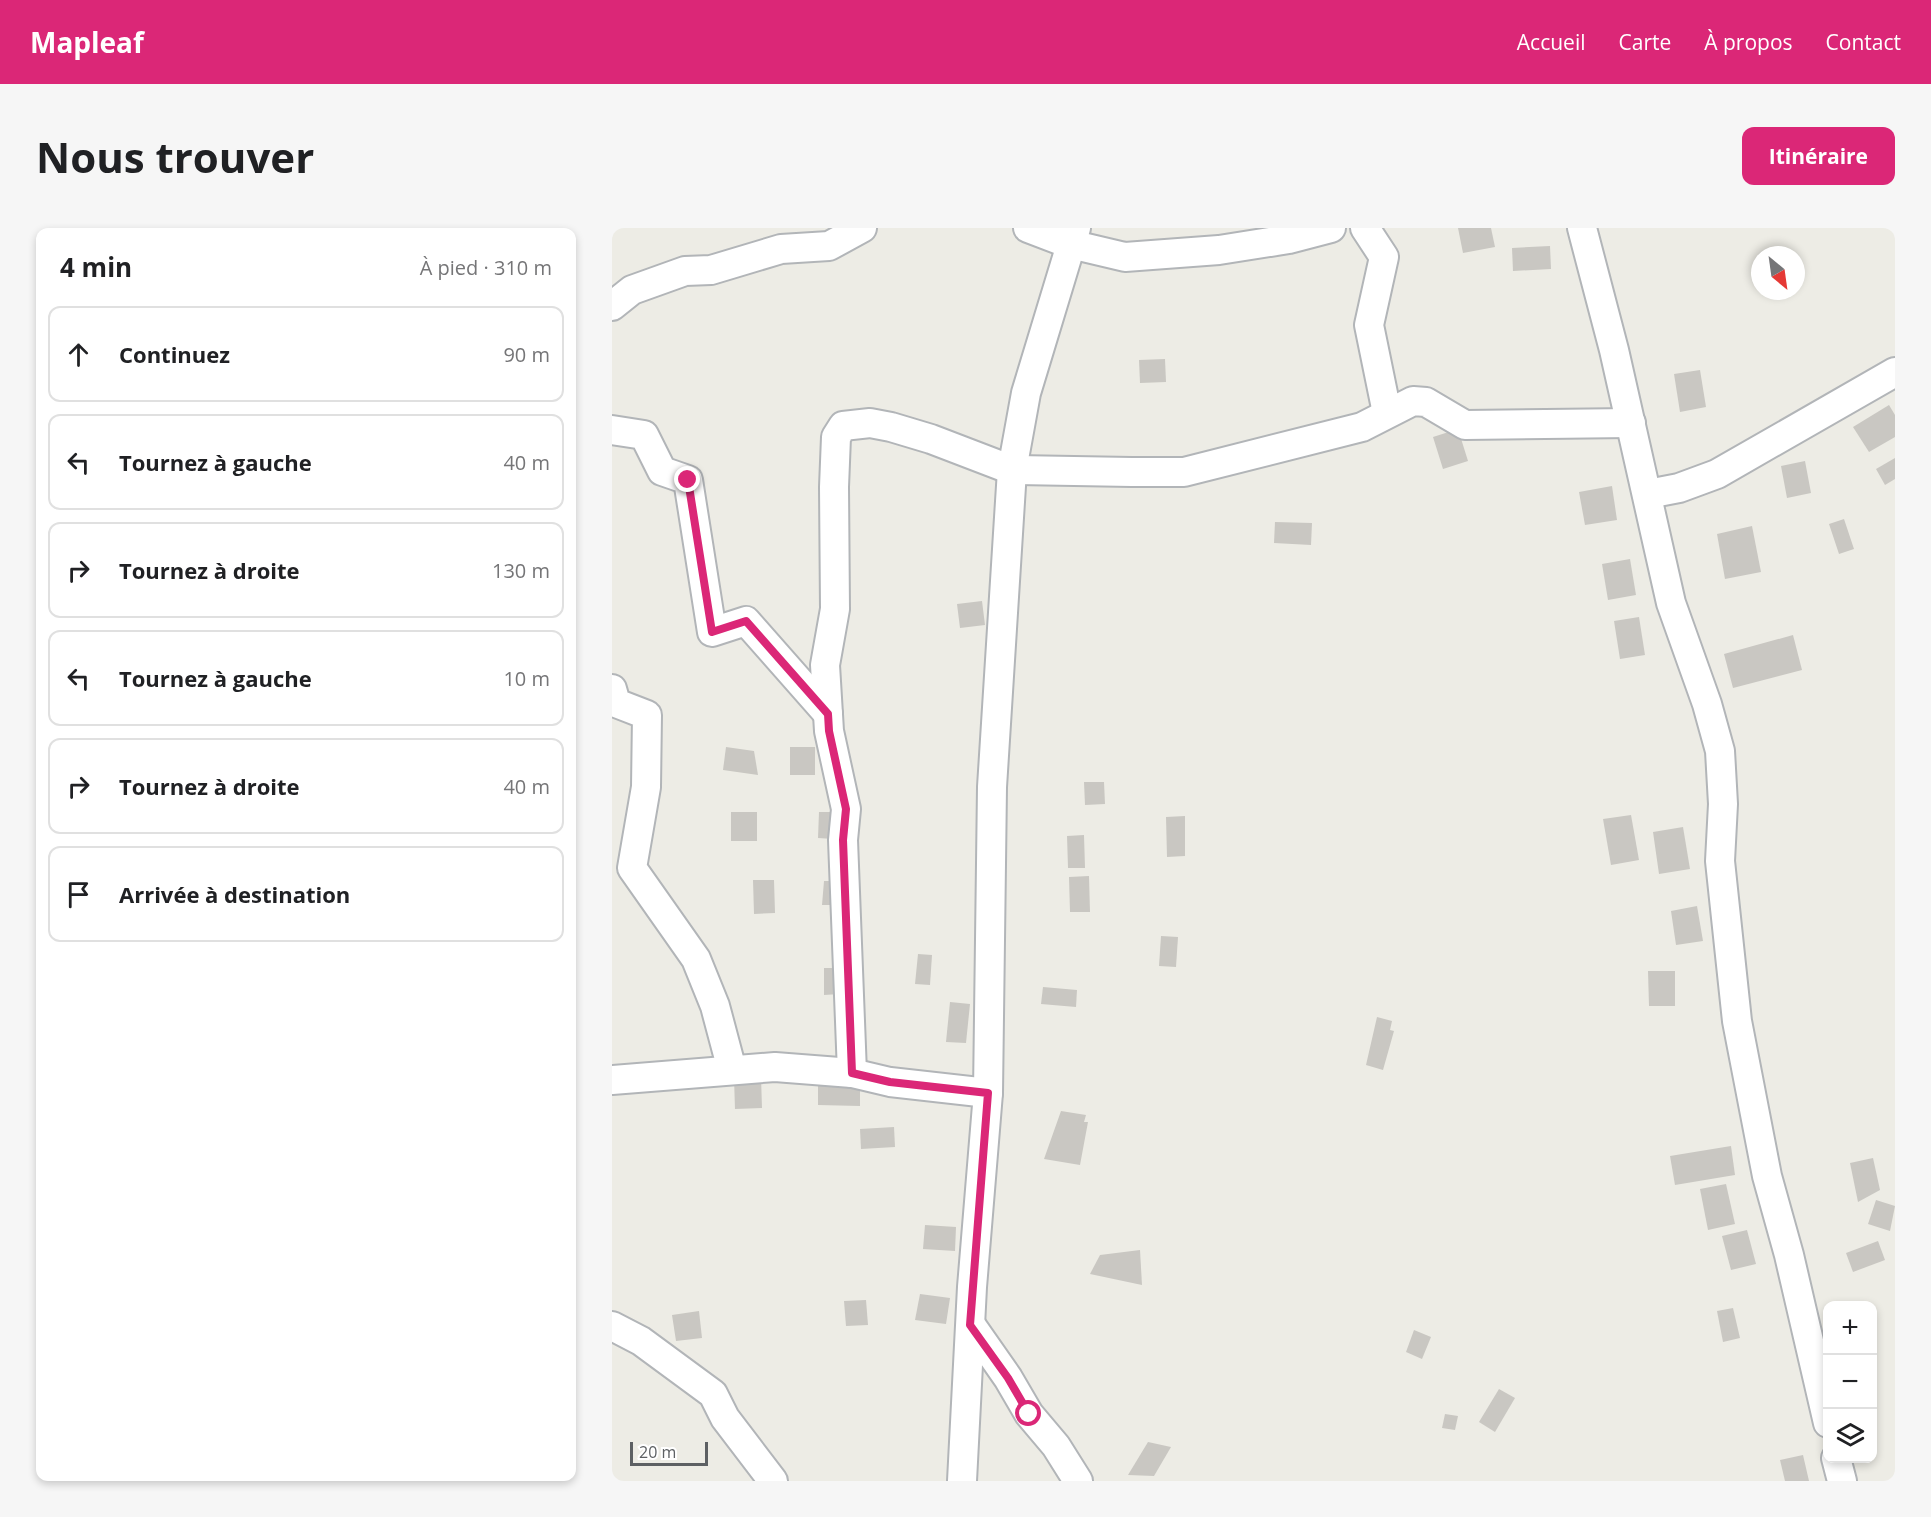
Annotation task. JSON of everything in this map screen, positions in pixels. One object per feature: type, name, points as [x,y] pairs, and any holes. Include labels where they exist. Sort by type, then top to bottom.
[{"type":"street","points":[[612,306],[632,290],[685,271],[711,270],[781,249],[829,246],[862,228]]},
{"type":"street","points":[[1028,228],[1073,236],[1125,257],[1219,250],[1288,239],[1332,228]]},
{"type":"street","points":[[1365,228],[1384,257],[1369,325],[1388,413]]},
{"type":"street","points":[[1582,228],[1648,494],[1671,603],[1707,704],[1719,752],[1723,804],[1720,861],[1737,1021],[1767,1176],[1789,1255],[1824,1409]]},
{"type":"street","points":[[962,1481],[970,1325],[988,1093],[992,787],[1012,470],[1026,393],[1073,236]]},
{"type":"street","points":[[1648,494],[1679,488],[1717,474],[1895,372]]},
{"type":"street","points":[[852,1073],[843,840],[846,809],[829,731],[825,665],[836,609],[834,487],[836,436],[843,426],[870,423],[891,427],[1012,470],[1184,472],[1362,427],[1413,401],[1426,402],[1466,425],[1631,423]]},
{"type":"street","points":[[612,430],[644,435],[662,471],[688,480],[712,632],[746,621],[828,714]]},
{"type":"street","points":[[612,689],[616,703],[647,715],[646,787],[632,868],[696,959],[715,1006],[732,1070]]},
{"type":"street","points":[[612,1080],[775,1067],[852,1073],[890,1082],[988,1093]]},
{"type":"street","points":[[970,1325],[1008,1378],[1029,1414],[1056,1446],[1078,1481]]},
{"type":"street","points":[[612,1326],[641,1341],[713,1394],[730,1425],[773,1481]]},
{"type":"street","points":[[1837,1463],[1842,1481]]},
{"type":"building","points":[[1458,228],[1491,228],[1495,247],[1463,253]]},
{"type":"building","points":[[1550,246],[1551,269],[1513,271],[1512,248]]},
{"type":"building","points":[[1165,359],[1166,382],[1140,383],[1139,360]]},
{"type":"building","points":[[1700,370],[1706,407],[1680,412],[1674,374]]},
{"type":"building","points":[[1889,405],[1895,415],[1895,437],[1869,452],[1853,427]]},
{"type":"building","points":[[1458,429],[1468,461],[1443,469],[1433,437]]},
{"type":"building","points":[[1895,458],[1895,479],[1885,485],[1876,469]]},
{"type":"building","points":[[1805,461],[1811,493],[1787,498],[1781,466]]},
{"type":"building","points":[[1612,486],[1617,520],[1585,525],[1579,492]]},
{"type":"building","points":[[1844,519],[1854,549],[1839,554],[1829,524]]},
{"type":"building","points":[[1275,522],[1312,523],[1311,545],[1274,543]]},
{"type":"building","points":[[1752,526],[1761,572],[1725,579],[1717,534]]},
{"type":"building","points":[[1630,559],[1636,595],[1608,600],[1602,564]]},
{"type":"building","points":[[982,601],[985,625],[960,628],[957,604]]},
{"type":"building","points":[[1639,617],[1645,655],[1620,659],[1614,621]]},
{"type":"building","points":[[1793,635],[1802,670],[1733,688],[1724,654]]},
{"type":"building","points":[[726,747],[754,751],[758,775],[723,770]]},
{"type":"building","points":[[790,747],[815,747],[815,775],[790,775]]},
{"type":"building","points":[[1084,782],[1104,782],[1105,804],[1085,805]]},
{"type":"building","points":[[731,812],[757,812],[757,841],[731,841]]},
{"type":"building","points":[[819,812],[834,812],[833,839],[818,838]]},
{"type":"building","points":[[1631,815],[1639,860],[1611,865],[1603,819]]},
{"type":"building","points":[[1185,816],[1185,856],[1167,857],[1166,817]]},
{"type":"building","points":[[1683,827],[1690,869],[1659,874],[1653,832]]},
{"type":"building","points":[[1084,835],[1085,868],[1068,868],[1067,836]]},
{"type":"building","points":[[1089,876],[1090,912],[1070,912],[1069,877]]},
{"type":"building","points":[[753,880],[774,880],[775,913],[754,914]]},
{"type":"building","points":[[824,881],[838,881],[837,905],[822,905]]},
{"type":"building","points":[[1697,906],[1703,941],[1676,945],[1671,911]]},
{"type":"building","points":[[1161,936],[1178,937],[1176,967],[1159,966]]},
{"type":"building","points":[[918,954],[932,955],[930,985],[915,984]]},
{"type":"building","points":[[824,968],[840,968],[840,994],[824,995]]},
{"type":"building","points":[[1648,971],[1675,971],[1675,1006],[1649,1006]]},
{"type":"building","points":[[1043,987],[1077,990],[1076,1007],[1041,1004]]},
{"type":"building","points":[[950,1002],[970,1004],[966,1043],[946,1042]]},
{"type":"building","points":[[1377,1017],[1392,1021],[1390,1030],[1394,1031],[1383,1070],[1366,1065]]},
{"type":"building","points":[[761,1077],[762,1108],[735,1109],[734,1078]]},
{"type":"building","points":[[818,1083],[860,1084],[860,1106],[818,1105]]},
{"type":"building","points":[[1061,1111],[1086,1115],[1084,1122],[1088,1122],[1080,1165],[1044,1159]]},
{"type":"building","points":[[894,1127],[895,1147],[861,1149],[860,1129]]},
{"type":"building","points":[[1731,1146],[1735,1175],[1675,1185],[1670,1156]]},
{"type":"building","points":[[1873,1158],[1880,1190],[1858,1202],[1850,1163]]},
{"type":"building","points":[[1726,1184],[1735,1224],[1708,1230],[1700,1189]]},
{"type":"building","points":[[1876,1200],[1895,1206],[1890,1231],[1868,1224]]},
{"type":"building","points":[[925,1225],[956,1227],[955,1251],[923,1249]]},
{"type":"building","points":[[1747,1230],[1756,1264],[1731,1270],[1722,1236]]},
{"type":"building","points":[[1878,1241],[1885,1260],[1853,1272],[1846,1253]]},
{"type":"building","points":[[1140,1250],[1142,1285],[1090,1274],[1100,1255]]},
{"type":"building","points":[[920,1294],[950,1298],[946,1324],[915,1320]]},
{"type":"building","points":[[866,1300],[868,1325],[846,1326],[844,1301]]},
{"type":"building","points":[[1733,1308],[1740,1338],[1723,1342],[1717,1311]]},
{"type":"building","points":[[699,1311],[702,1338],[676,1341],[672,1315]]},
{"type":"building","points":[[1414,1330],[1431,1337],[1422,1359],[1406,1352]]},
{"type":"building","points":[[1499,1389],[1515,1398],[1495,1432],[1479,1422]]},
{"type":"building","points":[[1445,1414],[1458,1416],[1455,1430],[1442,1428]]},
{"type":"building","points":[[1148,1442],[1171,1447],[1154,1476],[1128,1475]]},
{"type":"building","points":[[1803,1455],[1809,1481],[1785,1481],[1780,1460]]},
{"type":"route","points":[[688,480],[712,632],[746,621],[828,714],[829,731],[846,809],[843,840],[852,1073],[890,1082],[988,1093],[970,1325],[1008,1378],[1029,1414]]}]
